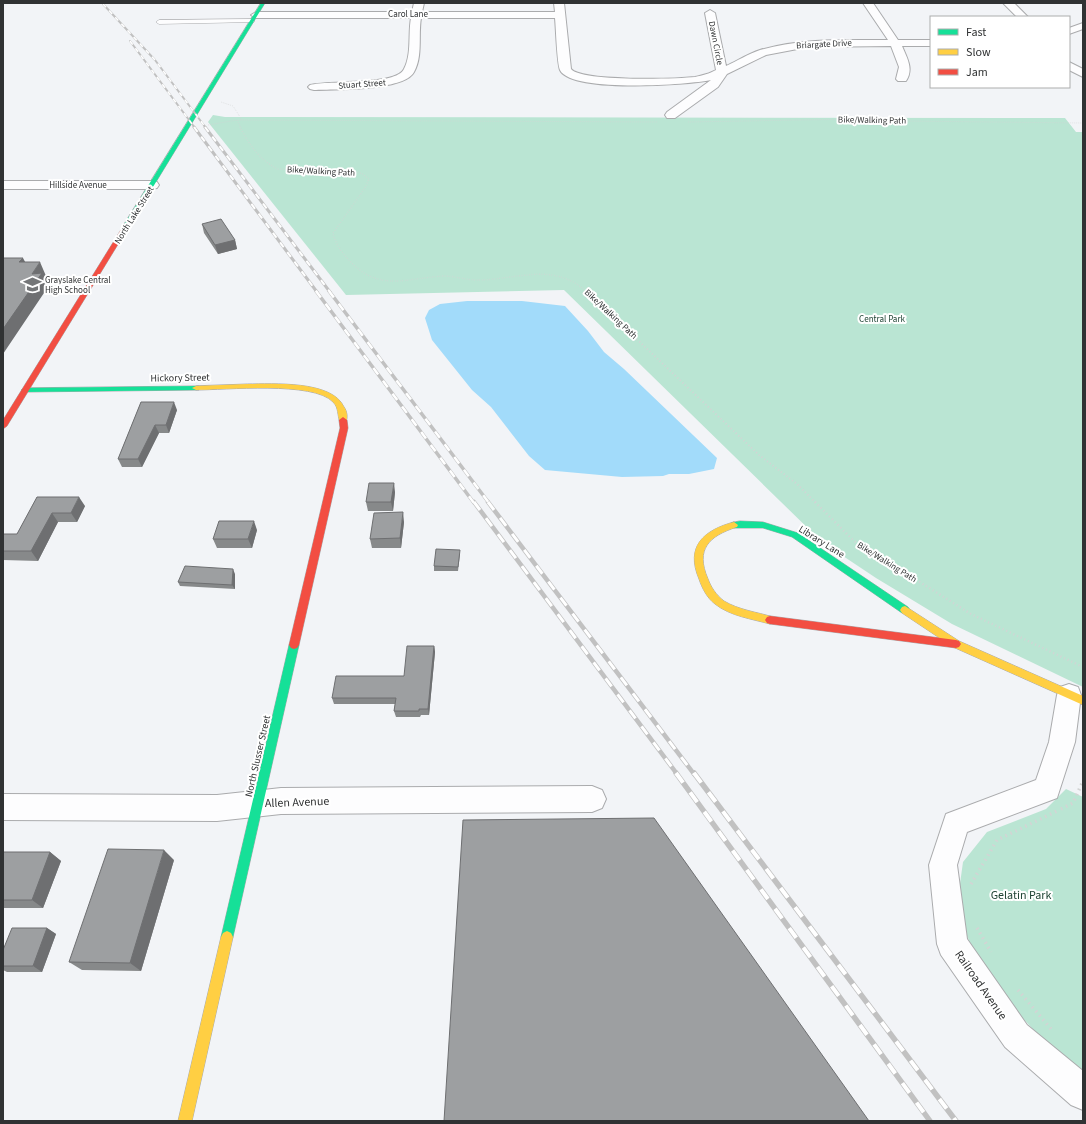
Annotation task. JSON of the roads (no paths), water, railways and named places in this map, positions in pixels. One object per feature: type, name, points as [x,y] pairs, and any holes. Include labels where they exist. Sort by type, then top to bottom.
[{"type":"street","name":"North Lake Street","points":[[3,426],[152,186],[263,3]]},
{"type":"street","name":"Stuart Street","points":[[314,87],[383,83],[402,78],[409,72],[413,61],[415,40],[414,30],[419,3]]},
{"type":"street","points":[[559,3],[560,15]]},
{"type":"street","points":[[868,3],[895,43],[905,67],[902,79]]},
{"type":"street","points":[[1008,3],[1022,16]]},
{"type":"street","name":"Dawn Circle","points":[[710,12],[722,73]]},
{"type":"street","name":"Carol Lane","points":[[254,18],[416,14],[560,15]]},
{"type":"street","name":"Briargate Drive","points":[[560,15],[565,68],[569,74],[577,77],[617,82],[674,82],[695,80],[722,73],[762,53],[808,44],[930,43]]},
{"type":"street","points":[[1070,31],[1083,26]]},
{"type":"street","points":[[1070,67],[1083,74]]},
{"type":"street","name":"Briargate Drive","points":[[671,116],[714,85],[722,73]]},
{"type":"street","name":"Hillside Avenue","points":[[3,185],[152,186]]},
{"type":"street","name":"Hickory Street","points":[[25,390],[296,387],[317,391],[334,398]]},
{"type":"street","name":"North Slusser Street","points":[[185,1121],[344,428],[342,408],[334,398]]},
{"type":"street","name":"Library Lane","points":[[956,644],[770,620],[737,611],[714,599],[705,584],[699,567],[699,550],[708,537],[722,528],[740,524],[763,525],[795,535],[956,644],[1076,698]]},
{"type":"street","name":"Railroad Avenue","points":[[1076,698],[1047,789],[956,824],[944,865],[952,944],[1016,1036],[1083,1093]]},
{"type":"street","name":"Allen Avenue","points":[[3,807],[217,808],[281,801],[592,799]]},
{"type":"lane","points":[[159,22],[254,18]]},
{"type":"water","points":[[467,301],[522,301],[565,306],[588,331],[604,352],[624,369],[717,458],[714,469],[689,474],[622,477],[545,470],[529,456],[491,407],[472,390],[432,340],[425,318],[429,310],[440,304]]},
{"type":"railway","points":[[103,4],[155,60],[206,128]]},
{"type":"railway","points":[[130,41],[195,128]]},
{"type":"railway","points":[[194,127],[317,292]]},
{"type":"railway","points":[[205,127],[330,292]]},
{"type":"railway","points":[[316,291],[474,503]]},
{"type":"railway","points":[[329,291],[489,503]]},
{"type":"railway","points":[[474,502],[677,774]]},
{"type":"railway","points":[[488,502],[694,774]]},
{"type":"railway","points":[[676,773],[930,1121]]},
{"type":"railway","points":[[694,773],[956,1121]]},
{"type":"place","name":"Grayslake Central High School","points":[[32,285]]},
{"type":"park label","name":"Central Park","points":[[882,319]]},
{"type":"park label","name":"Gelatin Park","points":[[1021,895]]}]
